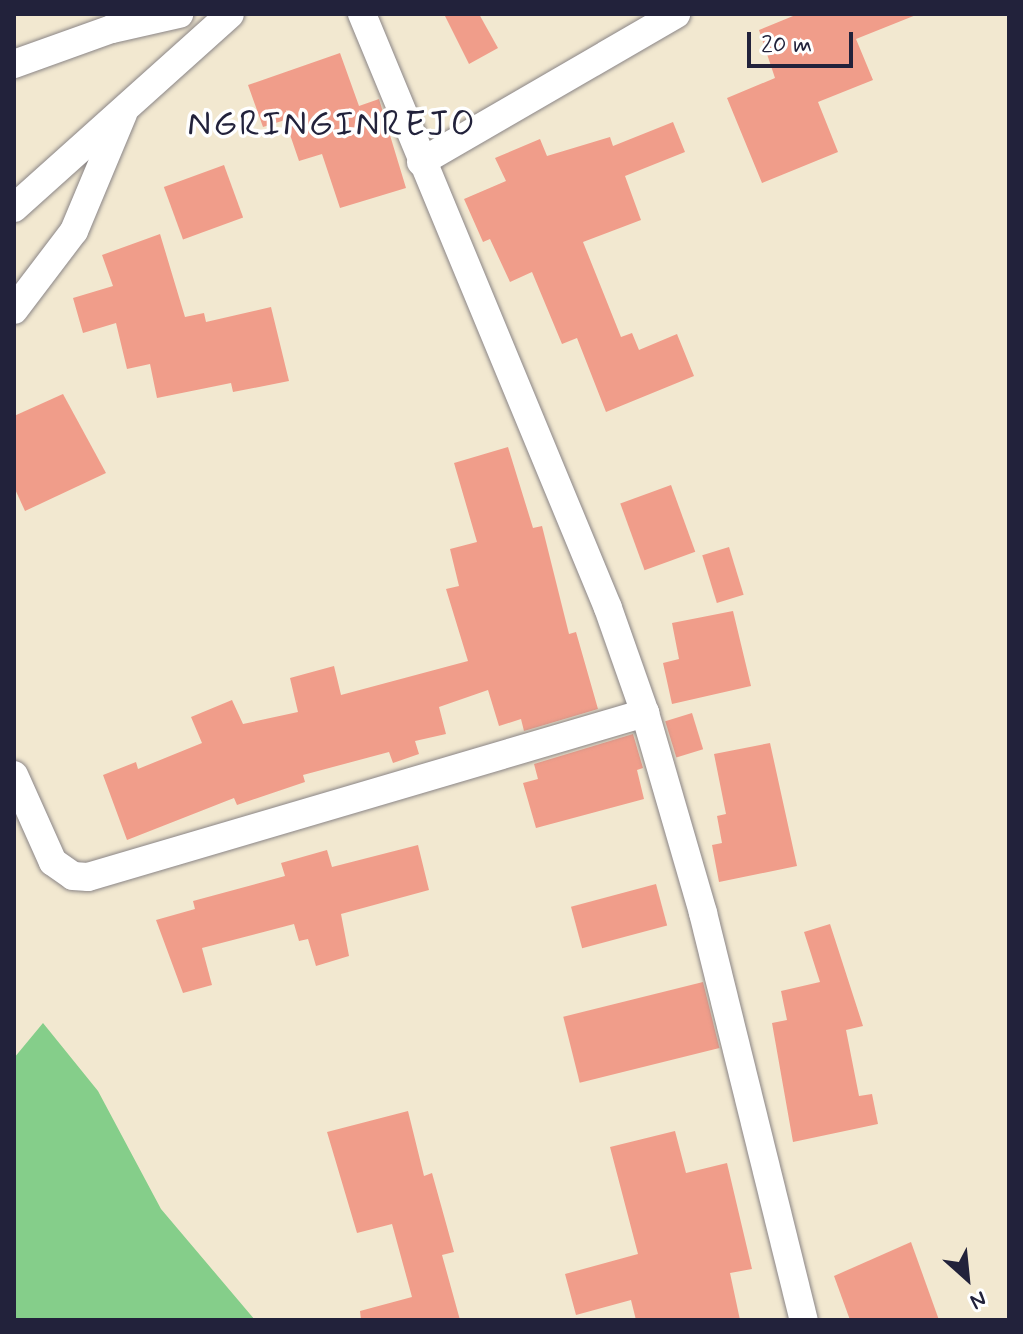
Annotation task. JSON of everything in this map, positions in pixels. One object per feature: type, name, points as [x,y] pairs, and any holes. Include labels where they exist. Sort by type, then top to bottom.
[{"type":"street","points":[[14,64],[112,29],[179,14]]},
{"type":"street","points":[[14,208],[230,14]]},
{"type":"street","points":[[362,14],[608,608],[645,713],[703,913],[804,1320]]},
{"type":"street","points":[[421,162],[676,14]]},
{"type":"street","points":[[14,310],[74,231],[123,113]]},
{"type":"street","points":[[14,775],[53,862],[73,876],[88,877],[645,713]]},
{"type":"green space","points":[[43,1023],[98,1091],[161,1209],[255,1320],[14,1320],[14,1058]]},
{"type":"building","points":[[444,14],[479,14],[498,48],[469,64]]},
{"type":"building","points":[[798,14],[916,15],[856,39],[873,80],[818,102],[838,152],[762,183],[727,98],[775,78],[759,30]]},
{"type":"building","points":[[340,53],[359,106],[379,99],[406,188],[340,208],[322,154],[299,161],[285,120],[263,127],[248,85]]},
{"type":"building","points":[[673,122],[685,152],[625,176],[641,220],[583,242],[621,337],[632,333],[639,350],[677,334],[694,376],[606,412],[577,338],[562,344],[532,272],[510,282],[490,239],[483,242],[464,199],[506,181],[495,158],[540,139],[547,156],[610,137],[613,146]]},
{"type":"building","points":[[224,165],[243,218],[183,240],[164,187]]},
{"type":"building","points":[[160,234],[185,317],[204,313],[206,322],[271,307],[289,381],[233,392],[231,383],[157,398],[150,364],[127,369],[116,323],[83,333],[73,298],[113,286],[102,255]]},
{"type":"building","points":[[63,394],[106,473],[25,511],[14,487],[14,416]]},
{"type":"building","points":[[508,447],[533,528],[542,526],[569,634],[576,632],[598,709],[524,731],[521,719],[499,726],[488,690],[439,707],[446,734],[415,741],[419,754],[393,763],[389,752],[303,775],[305,782],[237,805],[234,798],[127,840],[103,775],[136,762],[138,769],[202,743],[191,717],[232,700],[243,724],[298,712],[290,678],[334,666],[341,695],[468,661],[446,589],[459,586],[450,549],[477,542],[454,463]]},
{"type":"building","points":[[671,485],[695,552],[645,570],[620,503]]},
{"type":"building","points":[[729,547],[744,595],[717,603],[702,555]]},
{"type":"building","points":[[733,611],[751,686],[672,704],[663,663],[679,659],[672,623]]},
{"type":"building","points":[[692,713],[703,749],[676,758],[665,721]]},
{"type":"building","points":[[633,734],[643,768],[637,770],[644,799],[536,828],[523,783],[538,779],[534,764]]},
{"type":"building","points":[[770,743],[797,866],[719,882],[712,845],[722,843],[717,816],[726,814],[714,754]]},
{"type":"building","points":[[418,845],[429,890],[341,914],[349,956],[316,966],[308,939],[299,941],[294,924],[202,948],[212,985],[183,993],[156,920],[195,909],[193,901],[285,876],[281,863],[327,850],[332,867]]},
{"type":"building","points":[[656,884],[667,926],[582,948],[571,907]]},
{"type":"building","points":[[830,924],[863,1026],[846,1030],[859,1096],[872,1094],[878,1124],[793,1142],[772,1023],[787,1020],[781,991],[820,982],[804,932]]},
{"type":"building","points":[[703,982],[719,1048],[580,1083],[563,1017]]},
{"type":"building","points":[[408,1111],[424,1176],[432,1173],[454,1252],[442,1255],[460,1320],[361,1320],[360,1311],[412,1297],[392,1224],[357,1233],[327,1132]]},
{"type":"building","points":[[675,1131],[686,1173],[727,1163],[752,1269],[730,1273],[740,1320],[636,1320],[631,1300],[576,1315],[565,1274],[638,1254],[610,1147]]},
{"type":"building","points":[[911,1242],[939,1320],[850,1320],[834,1276]]},
{"type":"district","name":"NGRINGINREJO","points":[[332,126]]}]
